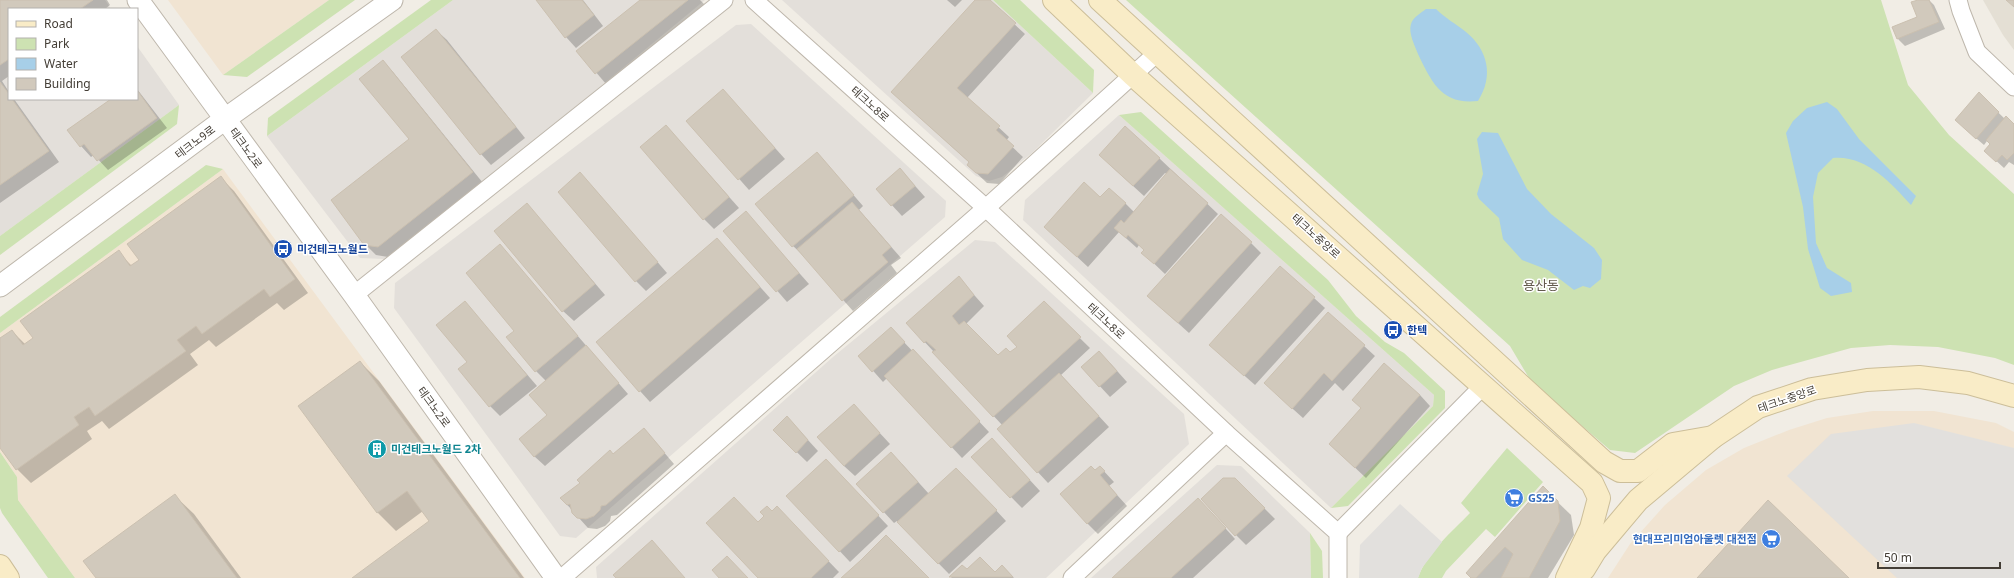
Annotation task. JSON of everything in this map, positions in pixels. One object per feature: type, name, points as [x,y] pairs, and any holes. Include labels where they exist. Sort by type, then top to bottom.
[{"type":"main road","name":"테크노중앙로","points":[[1054,0],[1133,75],[1592,482],[1599,498],[1592,528],[1567,578]]},
{"type":"main road","points":[[1100,0],[1595,455],[1620,471],[1638,470],[1673,444],[1713,436]]},
{"type":"main road","name":"테크노중앙로","points":[[1578,578],[1595,551],[1638,500],[1713,436],[1758,407],[1812,389],[1867,380],[1919,377],[1968,383],[2011,393]]},
{"type":"main road","points":[[0,566],[8,578]]},
{"type":"street","name":"테크노2로","points":[[138,0],[354,295],[556,578]]},
{"type":"street","name":"테크노9로","points":[[0,286],[225,119],[392,0]]},
{"type":"street","points":[[354,295],[724,0]]},
{"type":"street","name":"테크노8로","points":[[754,0],[986,208],[1226,433],[1338,533]]},
{"type":"street","points":[[1958,0],[1977,52],[2014,87]]},
{"type":"street","points":[[562,578],[986,208],[1157,53]]},
{"type":"street","points":[[1338,578],[1338,533],[1484,385]]},
{"type":"street","points":[[1072,578],[1226,433]]},
{"type":"shaded area","points":[[0,0],[105,0],[110,8],[8,8],[8,100],[138,100],[138,47],[179,105],[0,236]]},
{"type":"shaded area","points":[[168,0],[329,0],[223,75]]},
{"type":"shaded area","points":[[453,0],[705,0],[595,91],[384,259],[360,258],[267,136]]},
{"type":"shaded area","points":[[782,0],[993,0],[1093,93],[1032,153],[1002,177],[989,181],[976,176]]},
{"type":"shaded area","points":[[1983,0],[2014,0],[2014,50],[2003,35]]},
{"type":"shaded area","points":[[751,24],[946,201],[945,217],[576,538],[560,536],[394,308],[395,283],[736,25]]},
{"type":"shaded area","points":[[1119,115],[1434,395],[1433,406],[1331,508],[1023,220],[1025,200]]},
{"type":"shaded area","points":[[223,169],[525,578],[75,578],[18,500],[17,477],[0,452],[0,333]]},
{"type":"shaded area","points":[[975,240],[995,242],[1184,414],[1189,444],[1046,578],[597,578],[596,567],[833,357]]},
{"type":"shaded area","points":[[1873,411],[1934,411],[1996,423],[2014,432],[2014,578],[1608,578],[1630,544],[1665,505],[1706,470],[1744,448],[1789,430],[1827,418]]},
{"type":"shaded area","points":[[1914,423],[2014,448],[2014,578],[1897,578],[1787,476],[1831,434]]},
{"type":"shaded area","points":[[1217,465],[1241,466],[1310,533],[1311,578],[1091,578]]},
{"type":"shaded area","points":[[1400,504],[1442,542],[1422,568],[1418,578],[1359,578],[1360,545]]},
{"type":"green space","points":[[329,0],[355,0],[247,77],[223,75]]},
{"type":"green space","points":[[431,0],[453,0],[267,136],[268,118]]},
{"type":"green space","points":[[993,0],[1020,0],[1094,70],[1093,93]]},
{"type":"green space","points":[[1126,0],[1881,0],[1908,85],[1949,135],[2014,194],[2014,365],[1995,358],[1938,347],[1890,345],[1851,348],[1772,370],[1734,386],[1635,453],[1610,450],[1532,383],[1510,346]]},
{"type":"green space","points":[[179,105],[177,124],[0,255],[0,236]]},
{"type":"green space","points":[[1141,112],[1328,280],[1356,316],[1385,342],[1404,353],[1445,391],[1445,408],[1348,506],[1331,508],[1433,406],[1434,395],[1119,115]]},
{"type":"green space","points":[[206,165],[223,169],[0,333],[0,317]]},
{"type":"green space","points":[[1507,448],[1543,482],[1495,537],[1486,529],[1446,571],[1442,578],[1418,578],[1427,560],[1434,551],[1470,513],[1461,503]]},
{"type":"green space","points":[[0,452],[17,477],[18,500],[75,578],[48,578],[2,513],[0,508]]},
{"type":"green space","points":[[1310,533],[1322,551],[1323,578],[1311,578]]},
{"type":"water","points":[[1426,9],[1436,9],[1466,32],[1484,55],[1487,73],[1486,82],[1478,101],[1466,101],[1447,96],[1440,90],[1428,74],[1418,54],[1410,31],[1413,19]]},
{"type":"water","points":[[1827,102],[1837,109],[1859,139],[1916,196],[1911,205],[1877,172],[1856,161],[1845,158],[1833,158],[1818,173],[1813,197],[1816,243],[1827,268],[1851,283],[1852,292],[1831,296],[1820,288],[1808,249],[1803,207],[1786,133],[1793,121],[1807,108]]},
{"type":"water","points":[[1482,132],[1498,133],[1527,189],[1551,214],[1594,248],[1602,260],[1601,279],[1590,288],[1583,286],[1574,290],[1548,270],[1522,260],[1503,239],[1499,218],[1479,199],[1477,194],[1483,174],[1477,139]]},
{"type":"building","points":[[0,0],[93,0],[81,8],[8,8],[8,60],[0,65]]},
{"type":"building","points":[[536,0],[582,0],[594,15],[565,38]]},
{"type":"building","points":[[640,0],[688,0],[595,74],[576,51]]},
{"type":"building","points":[[975,0],[990,0],[1016,23],[957,88],[1000,126],[996,130],[1014,146],[988,174],[976,173],[967,165],[969,162],[891,92]]},
{"type":"building","points":[[1918,0],[1929,0],[1939,22],[1897,39],[1892,27],[1917,17],[1911,2]]},
{"type":"building","points":[[2006,0],[2014,0],[2014,7]]},
{"type":"building","points":[[436,29],[516,127],[480,155],[401,57]]},
{"type":"building","points":[[383,60],[473,172],[378,247],[364,245],[331,200],[409,139],[359,79]]},
{"type":"building","points":[[0,82],[8,93],[8,100],[13,100],[49,151],[0,185]]},
{"type":"building","points":[[723,89],[775,148],[738,180],[686,121]]},
{"type":"building","points":[[138,91],[157,118],[97,161],[84,144],[80,147],[67,130],[110,100],[138,100]]},
{"type":"building","points":[[1979,92],[1999,112],[1976,139],[1955,120]]},
{"type":"building","points":[[2006,116],[2014,124],[2014,153],[2007,160],[2002,155],[1996,162],[1984,151],[1990,144],[1986,140]]},
{"type":"building","points":[[666,125],[729,197],[703,220],[640,147]]},
{"type":"building","points":[[1125,126],[1160,158],[1133,186],[1099,155]]},
{"type":"building","points":[[817,152],[854,195],[792,247],[755,204]]},
{"type":"building","points":[[900,168],[915,186],[891,206],[876,189]]},
{"type":"building","points":[[1170,169],[1208,203],[1154,264],[1141,253],[1144,250],[1128,235],[1126,238],[1114,228],[1121,220],[1124,223]]},
{"type":"building","points":[[580,172],[658,262],[635,282],[558,192]]},
{"type":"building","points":[[221,176],[295,279],[270,297],[264,289],[202,334],[196,326],[177,340],[186,351],[95,416],[89,407],[74,417],[79,425],[16,470],[0,448],[0,338],[12,330],[23,345],[33,338],[20,321],[119,250],[130,266],[139,260],[127,244]]},
{"type":"building","points":[[1084,182],[1100,197],[1109,188],[1126,203],[1077,257],[1044,227]]},
{"type":"building","points":[[852,202],[891,247],[882,255],[888,262],[842,301],[797,249]]},
{"type":"building","points":[[527,203],[595,284],[562,312],[494,231]]},
{"type":"building","points":[[746,211],[799,273],[776,292],[723,231]]},
{"type":"building","points":[[1221,214],[1252,242],[1178,323],[1147,296]]},
{"type":"building","points":[[717,238],[760,287],[639,392],[596,342]]},
{"type":"building","points":[[500,244],[578,336],[535,372],[506,337],[514,331],[466,273]]},
{"type":"building","points":[[1280,266],[1315,297],[1244,376],[1209,345]]},
{"type":"building","points":[[959,276],[974,295],[952,316],[959,325],[964,321],[998,355],[1006,348],[1010,352],[1017,347],[1007,336],[1044,301],[1081,337],[993,417],[932,352],[936,350],[926,341],[924,343],[906,323]]},
{"type":"building","points":[[465,301],[527,375],[489,407],[458,369],[467,362],[436,325]]},
{"type":"building","points":[[1328,312],[1365,345],[1332,381],[1324,373],[1292,409],[1264,383]]},
{"type":"building","points":[[891,327],[905,342],[872,372],[858,356]]},
{"type":"building","points":[[586,345],[619,383],[534,457],[519,439],[547,415],[529,395]]},
{"type":"building","points":[[913,349],[980,421],[951,448],[884,376]]},
{"type":"building","points":[[1099,351],[1117,371],[1099,387],[1081,367]]},
{"type":"building","name":"미건테크노월드 2차","points":[[360,361],[520,578],[352,578],[429,521],[407,491],[377,513],[298,406]]},
{"type":"building","points":[[1384,363],[1420,395],[1355,468],[1329,444],[1361,408],[1352,400]]},
{"type":"building","points":[[1059,373],[1099,416],[1037,473],[997,429]]},
{"type":"building","points":[[854,404],[880,433],[844,466],[817,437]]},
{"type":"building","points":[[787,416],[808,440],[796,453],[773,430]]},
{"type":"building","points":[[644,428],[665,453],[606,505],[601,506],[600,510],[594,516],[586,519],[577,518],[572,513],[570,504],[567,505],[560,498],[580,483],[577,480],[610,450],[613,454]]},
{"type":"building","points":[[992,438],[1030,480],[1010,498],[971,457]]},
{"type":"building","points":[[891,452],[918,482],[883,513],[856,484]]},
{"type":"building","points":[[826,459],[879,515],[839,552],[786,496]]},
{"type":"building","points":[[1091,466],[1095,470],[1100,466],[1105,471],[1100,475],[1117,495],[1087,524],[1060,494]]},
{"type":"building","points":[[956,468],[997,510],[938,564],[897,522]]},
{"type":"building","points":[[1223,478],[1235,478],[1265,508],[1235,536],[1201,499]]},
{"type":"building","points":[[1543,486],[1558,501],[1560,521],[1529,578],[1501,578],[1513,554],[1505,547],[1476,578],[1471,578],[1466,573]]},
{"type":"building","points":[[175,494],[237,578],[96,578],[83,561]]},
{"type":"building","points":[[734,497],[758,522],[764,516],[760,512],[767,506],[772,511],[777,506],[829,561],[811,578],[758,578],[706,523]]},
{"type":"building","points":[[1198,498],[1226,528],[1171,578],[1112,578]]},
{"type":"building","name":"현대프리미엄아울렛 대전점","points":[[1768,500],[1849,578],[1697,578]]},
{"type":"building","points":[[886,535],[929,578],[841,578],[861,560]]},
{"type":"building","points":[[652,540],[685,578],[616,578],[613,575]]},
{"type":"building","points":[[727,556],[748,578],[719,578],[712,570]]},
{"type":"building","points":[[980,557],[995,572],[1002,565],[1013,577],[949,577],[962,565],[967,569]]},
{"type":"place","name":"미건테크노월드","points":[[283,249]]},
{"type":"place","name":"한텍","points":[[1393,330]]},
{"type":"place","name":"미건테크노월드 2차","points":[[377,449]]},
{"type":"place","name":"GS25","points":[[1514,498]]},
{"type":"place","name":"현대프리미엄아울렛 대전점","points":[[1771,539]]},
{"type":"district","name":"용산동","points":[[1541,285]]}]
